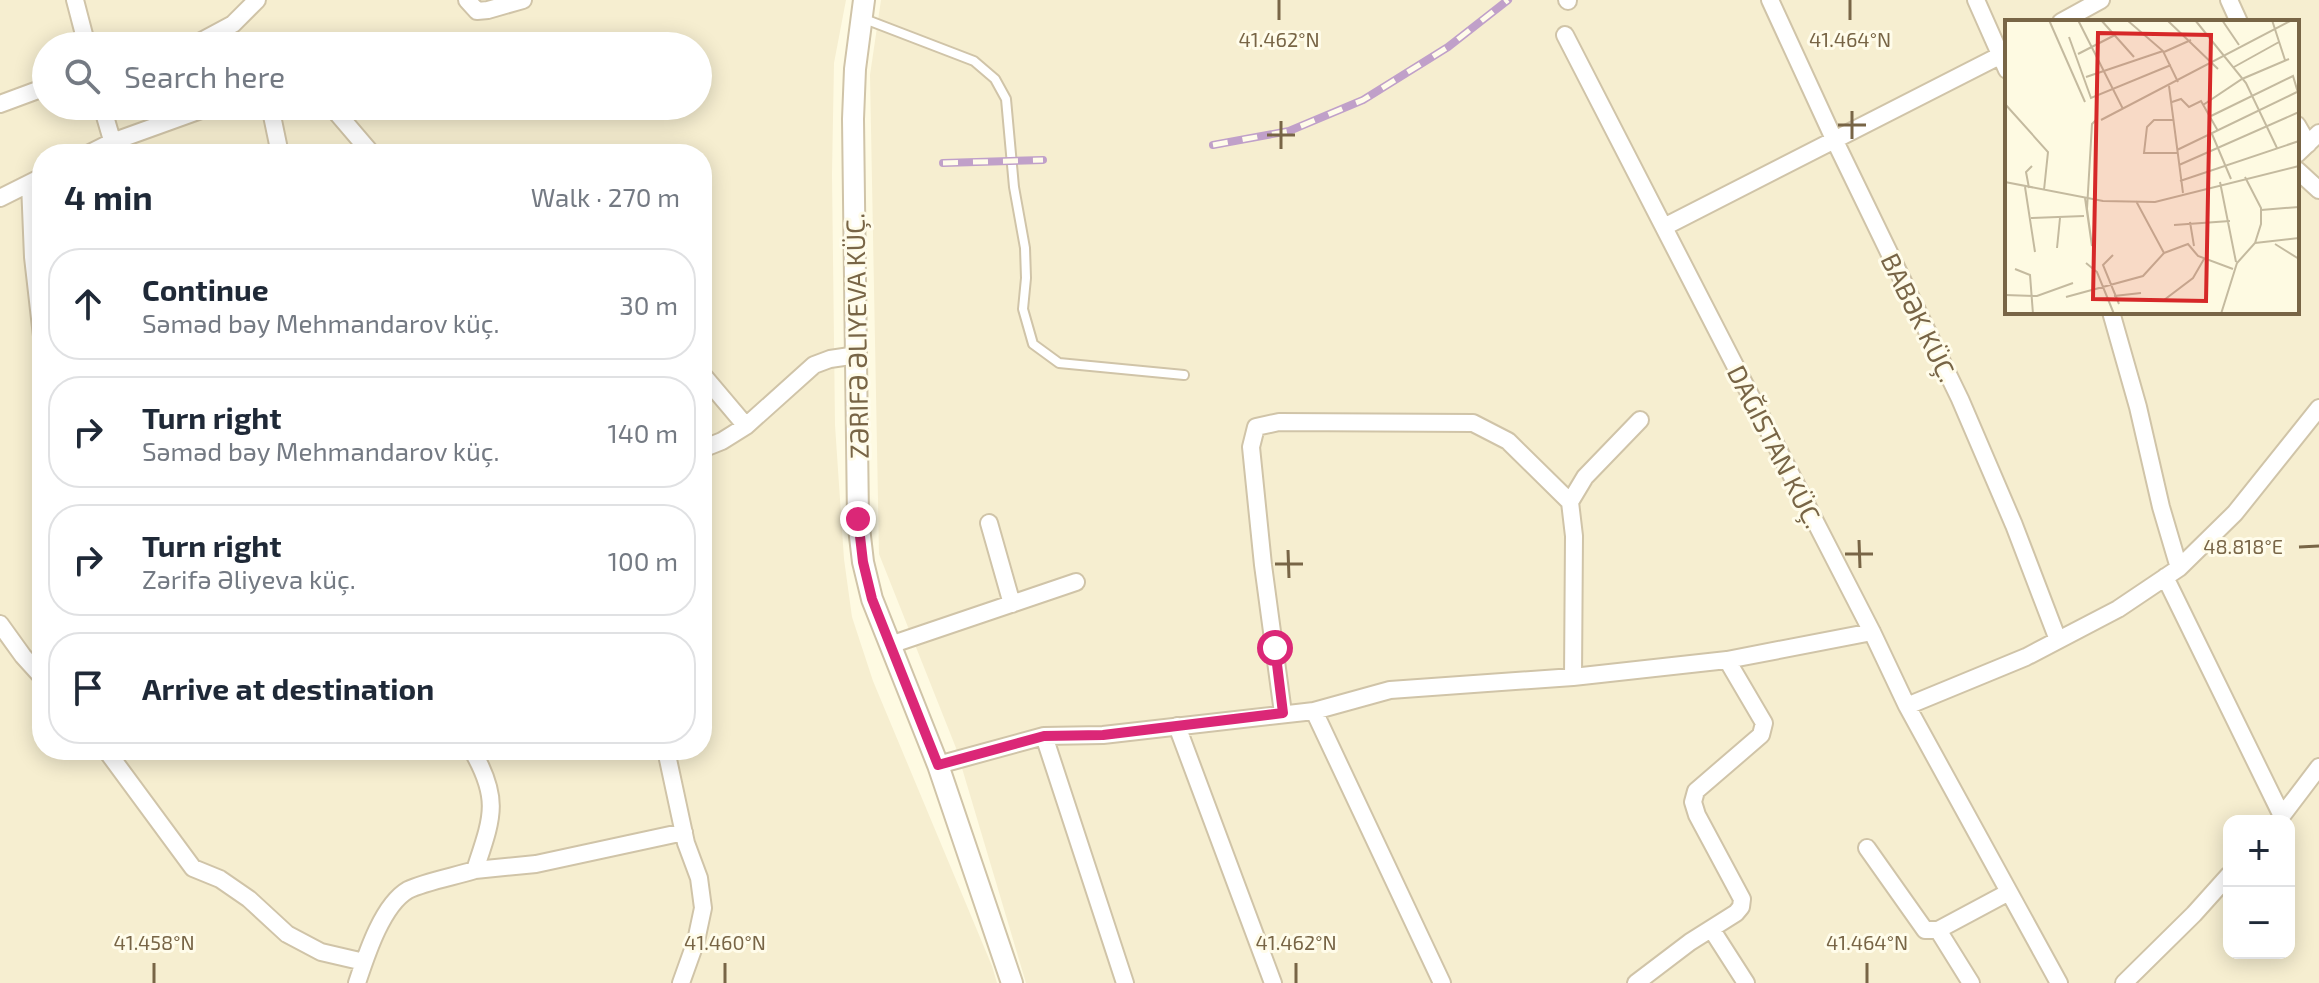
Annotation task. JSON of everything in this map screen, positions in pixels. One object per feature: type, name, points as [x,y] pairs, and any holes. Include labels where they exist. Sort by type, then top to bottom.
[{"type":"street","points":[[75,0],[83,32]]},
{"type":"street","points":[[218,32],[233,24],[257,0]]},
{"type":"street","points":[[467,0],[477,11],[523,0]]},
{"type":"street","name":"BABƏK KÜÇ.","points":[[1770,0],[1960,399],[2014,525],[2058,640]]},
{"type":"street","points":[[1664,227],[1834,139],[2005,59],[1976,0]]},
{"type":"street","points":[[2065,20],[2101,0]]},
{"type":"street","points":[[2229,0],[2238,20]]},
{"type":"street","name":"ZƏRIFƏ ƏLIYEVA KÜÇ.","points":[[863,9],[855,69],[853,119],[858,519],[861,548],[872,599],[938,765],[1012,983]]},
{"type":"street","points":[[1565,35],[1872,632],[1907,706],[2059,983]]},
{"type":"street","points":[[0,104],[32,92]]},
{"type":"street","points":[[106,120],[113,144]]},
{"type":"street","points":[[123,144],[179,120]]},
{"type":"street","points":[[273,120],[278,144]]},
{"type":"street","points":[[343,120],[363,144]]},
{"type":"street","points":[[2299,172],[2319,190]]},
{"type":"street","points":[[0,198],[32,182]]},
{"type":"street","points":[[2118,316],[2161,507],[2172,573],[2278,815]]},
{"type":"street","points":[[712,445],[746,426],[814,365],[857,355]]},
{"type":"street","points":[[712,386],[746,426]]},
{"type":"street","points":[[1907,706],[2026,657],[2118,609],[2172,573],[2235,513],[2319,408]]},
{"type":"street","points":[[1573,677],[1574,536],[1570,502],[1585,477],[1640,420]]},
{"type":"street","points":[[1283,713],[1251,447],[1256,427],[1279,422],[1473,423],[1508,441],[1570,502]]},
{"type":"street","points":[[989,523],[1012,604]]},
{"type":"street","points":[[890,645],[1076,582]]},
{"type":"street","points":[[0,624],[32,666]]},
{"type":"street","points":[[938,765],[1044,736],[1103,735],[1314,711],[1390,690],[1573,677],[1727,660],[1872,632]]},
{"type":"street","points":[[1636,983],[1741,907],[1742,899],[1693,802],[1696,791],[1761,735],[1764,723],[1727,660]]},
{"type":"street","points":[[1314,711],[1442,983]]},
{"type":"street","points":[[1177,726],[1273,983]]},
{"type":"street","points":[[1044,736],[1125,983]]},
{"type":"street","points":[[113,760],[193,868],[220,879],[240,893],[287,934],[321,952],[364,962]]},
{"type":"street","points":[[475,870],[492,818],[490,788],[477,760]]},
{"type":"street","points":[[668,760],[684,832],[699,878],[703,908],[696,941],[681,983]]},
{"type":"street","points":[[2283,815],[2319,767]]},
{"type":"street","points":[[357,983],[390,905],[408,890],[475,870],[536,864],[684,832]]},
{"type":"street","points":[[1867,848],[1925,930],[1938,930],[2009,892]]},
{"type":"street","points":[[2124,983],[2223,882]]},
{"type":"street","points":[[1712,930],[1746,983]]},
{"type":"street","points":[[1938,930],[1971,983]]},
{"type":"lane","points":[[863,9],[974,61],[995,79],[1006,99],[1014,187],[1025,248],[1023,309],[1033,344],[1059,363],[1184,375]]},
{"type":"shaded area","points":[[0,0],[846,0],[834,63],[832,174],[835,425],[844,559],[852,617],[873,681],[997,983],[0,983]]},
{"type":"shaded area","points":[[881,0],[2319,0],[2319,983],[1026,983],[956,748],[879,554],[870,75]]},
{"type":"railway","points":[[1213,145],[1289,131],[1363,100],[1448,47],[1508,0]]},
{"type":"railway","points":[[943,163],[1043,160]]},
{"type":"route","points":[[858,519],[863,562],[872,599],[938,765],[1044,736],[1103,735],[1283,713],[1275,648]]}]
